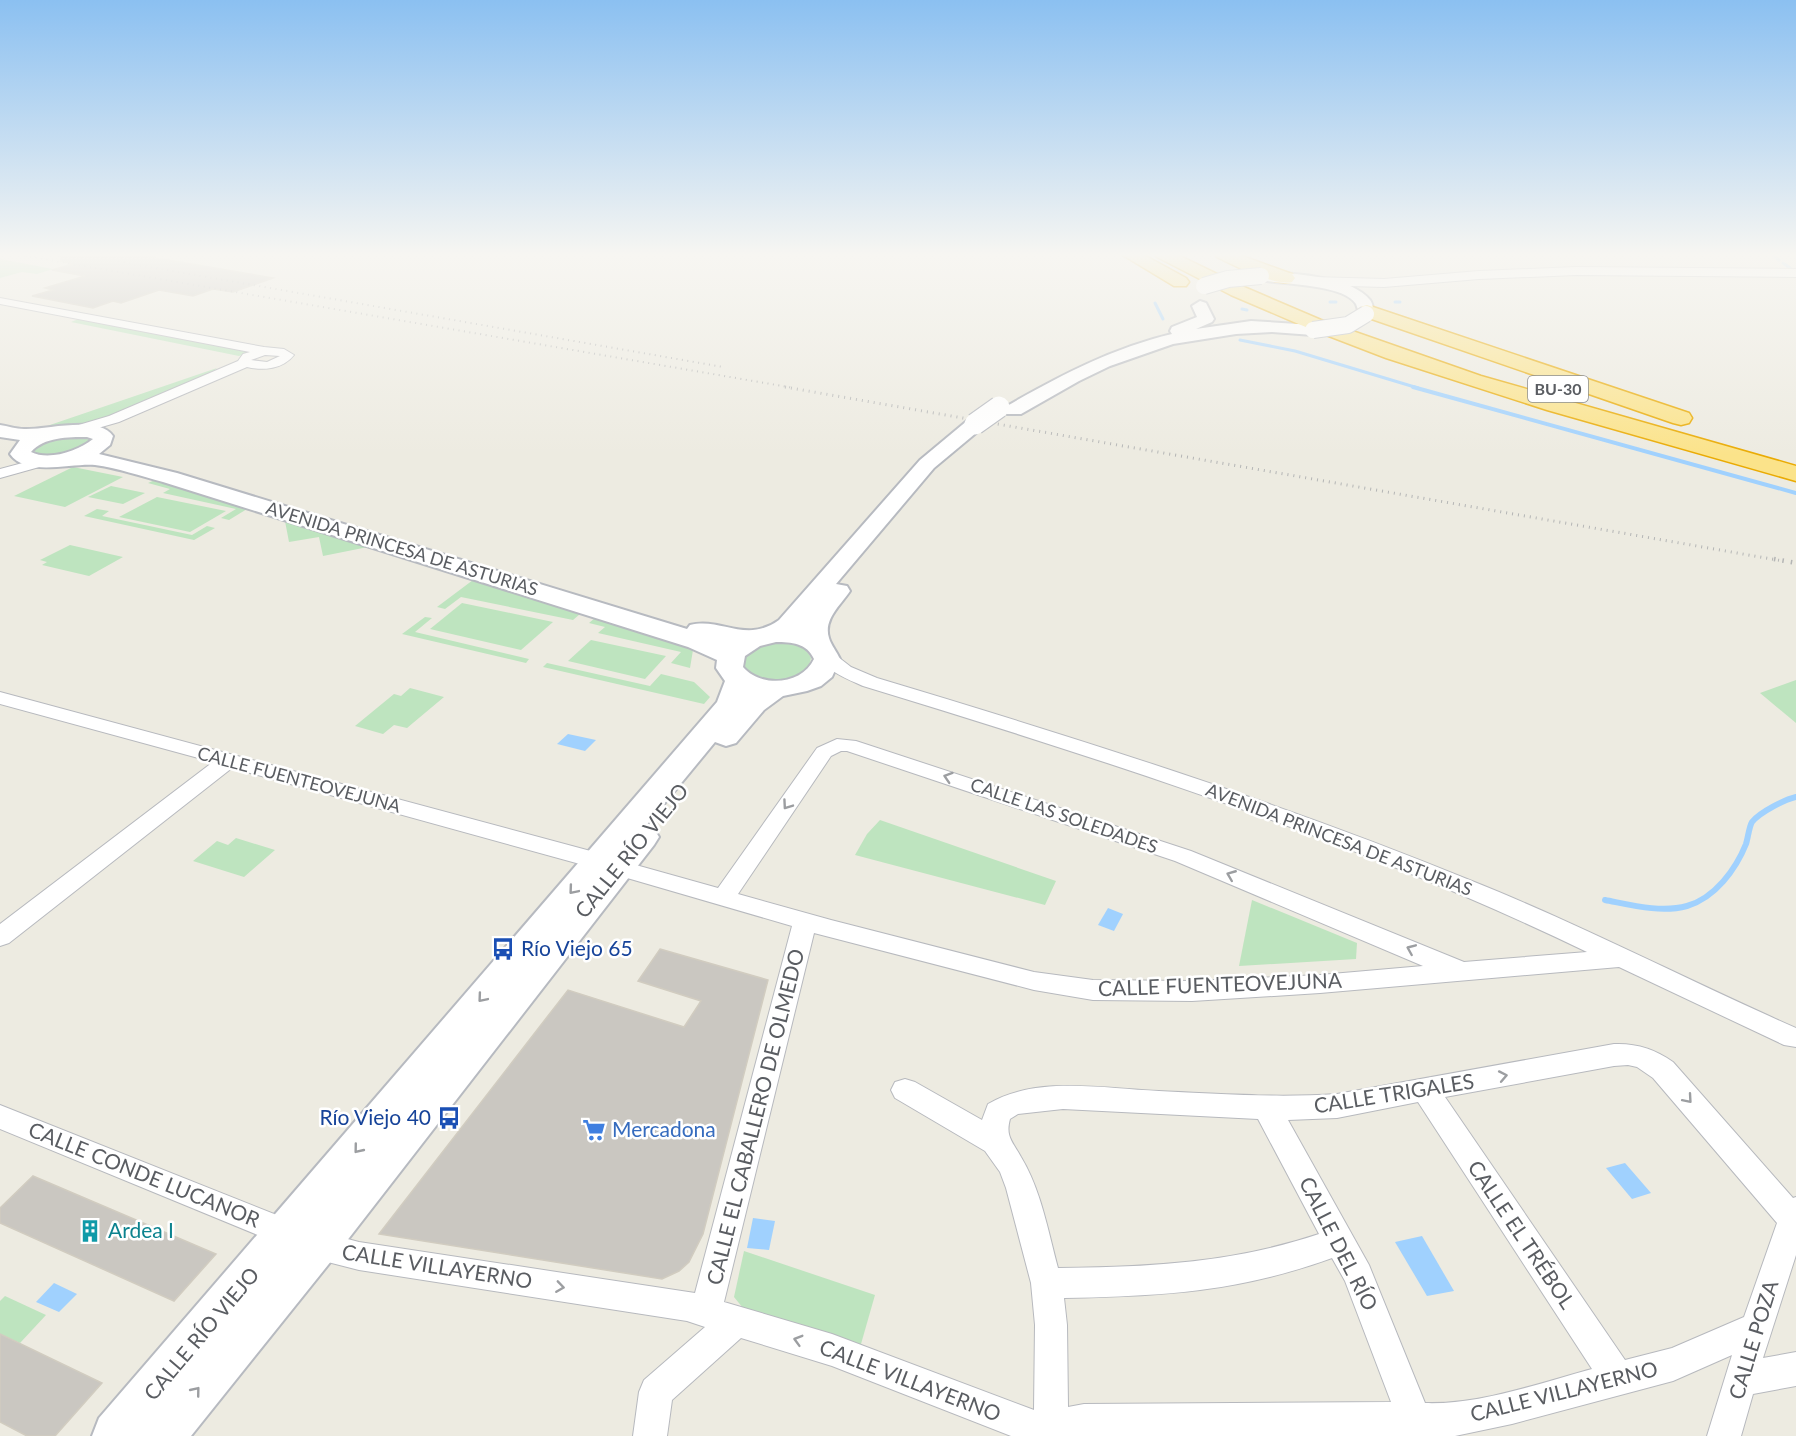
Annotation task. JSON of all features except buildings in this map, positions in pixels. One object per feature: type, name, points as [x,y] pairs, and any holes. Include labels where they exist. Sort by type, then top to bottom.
[{"type":"highway","name":"BU-30","points":[[1312,321],[1405,356],[1518,393],[1796,474]]},
{"type":"highway","name":"BU-30","points":[[1351,321],[1534,382],[1796,455]]},
{"type":"highway","points":[[1401,321],[1700,424]]},
{"type":"highway","points":[[1274,329],[1498,397],[1796,479]]},
{"type":"highway","points":[[1762,443],[1796,455]]},
{"type":"main road","points":[[1203,321],[1079,365],[995,417],[927,464],[788,625],[768,636],[743,644],[734,669],[757,687],[775,689],[795,686],[812,680],[824,670],[824,651],[816,640],[814,629],[825,607],[924,487],[995,417],[1073,377],[1156,345],[1220,329],[1313,330],[1348,325],[1352,321]]},
{"type":"main road","points":[[1236,321],[1274,329]]},
{"type":"main road","points":[[0,431],[24,435],[77,430]]},
{"type":"main road","name":"AVENIDA PRINCESA DE ASTURIAS","points":[[77,430],[98,433],[104,437],[109,452],[224,484],[699,630],[732,637],[768,636]]},
{"type":"main road","points":[[20,452],[32,441],[53,434]]},
{"type":"main road","points":[[0,440],[33,460],[45,461],[69,458],[88,452],[104,437]]},
{"type":"main road","name":"AVENIDA PRINCESA DE ASTURIAS","points":[[69,458],[96,459],[170,477],[697,641],[734,669]]},
{"type":"main road","points":[[768,636],[803,637],[824,651]]},
{"type":"main road","name":"CALLE RÍO VIEJO","points":[[159,1436],[302,1239],[608,865],[727,708],[735,696],[734,669]]},
{"type":"main road","name":"CALLE RÍO VIEJO","points":[[608,865],[754,704],[775,689]]},
{"type":"main road","name":"CALLE RÍO VIEJO","points":[[117,1436],[302,1239]]},
{"type":"street","points":[[48,321],[261,365]]},
{"type":"street","points":[[104,437],[124,420],[209,384],[261,365],[280,361],[288,355],[280,351],[264,351],[106,321]]},
{"type":"street","points":[[77,430],[114,419],[264,351]]},
{"type":"street","points":[[0,473],[12,464],[20,452]]},
{"type":"street","points":[[0,473],[45,461]]},
{"type":"street","name":"AVENIDA PRINCESA DE ASTURIAS","points":[[824,651],[844,671],[870,682],[1239,799],[1443,878],[1622,957],[1795,1041]]},
{"type":"street","name":"AVENIDA PRINCESA DE ASTURIAS","points":[[812,680],[870,682]]},
{"type":"street","name":"CALLE FUENTEOVEJUNA","points":[[0,698],[805,921],[1034,981],[1093,990],[1192,991],[1465,973],[1622,957]]},
{"type":"street","name":"CALLE LAS SOLEDADES","points":[[723,898],[824,752],[837,746],[849,745],[1183,856],[1465,973]]},
{"type":"street","points":[[0,937],[230,760]]},
{"type":"street","name":"CALLE EL CABALLERO DE OLMEDO","points":[[720,1317],[805,921]]},
{"type":"street","points":[[1546,923],[1560,946],[1557,956],[1549,964]]},
{"type":"street","name":"CALLE TRIGALES","points":[[996,1127],[1013,1103],[1063,1098],[1293,1109],[1337,1106],[1624,1054],[1647,1058],[1663,1070],[1794,1215]]},
{"type":"street","points":[[905,1090],[996,1127],[1021,1188],[1047,1283],[1061,1432]]},
{"type":"street","name":"CALLE EL TRÉBOL","points":[[1425,1091],[1618,1378]]},
{"type":"street","name":"CALLE DEL RÍO","points":[[1266,1107],[1358,1275],[1413,1420]]},
{"type":"street","name":"CALLE CONDE LUCANOR","points":[[0,1117],[302,1239]]},
{"type":"street","name":"CALLE POZA","points":[[1724,1436],[1756,1328],[1794,1215]]},
{"type":"street","name":"CALLE VILLAYERNO","points":[[302,1239],[359,1256],[687,1306],[832,1350],[1032,1427],[1061,1432],[1084,1421],[1334,1418],[1445,1421],[1490,1412],[1672,1364],[1756,1328]]},
{"type":"street","points":[[1047,1283],[1136,1282],[1217,1275],[1267,1265],[1339,1241]]},
{"type":"street","points":[[650,1436],[656,1392],[720,1317]]},
{"type":"street","points":[[1742,1379],[1796,1370]]},
{"type":"green space","points":[[96,321],[250,352],[239,356],[71,322]]},
{"type":"green space","points":[[217,368],[207,377],[107,419],[82,426],[13,431],[47,426]]},
{"type":"green space","points":[[81,435],[90,438],[89,444],[56,456],[35,453],[34,450],[48,440]]},
{"type":"green space","points":[[73,467],[123,477],[65,507],[14,496]]},
{"type":"green space","points":[[155,480],[247,509],[229,520],[221,518],[236,509],[163,493],[170,489],[148,483]]},
{"type":"green space","points":[[111,486],[145,493],[123,504],[88,497]]},
{"type":"green space","points":[[157,497],[226,511],[190,532],[119,517]]},
{"type":"green space","points":[[97,509],[109,511],[102,516],[192,535],[207,526],[215,528],[194,540],[84,516]]},
{"type":"green space","points":[[285,521],[368,547],[323,556],[319,537],[289,542]]},
{"type":"green space","points":[[70,545],[123,557],[89,576],[42,565],[47,562],[40,560]]},
{"type":"green space","points":[[473,580],[580,614],[573,620],[461,597],[445,609],[437,607]]},
{"type":"green space","points":[[462,603],[553,622],[521,650],[430,629]]},
{"type":"green space","points":[[425,617],[432,618],[415,632],[529,659],[526,663],[402,634]]},
{"type":"green space","points":[[595,618],[693,650],[690,668],[671,663],[681,652],[598,633],[605,627],[589,623]]},
{"type":"green space","points":[[591,640],[666,656],[645,679],[568,661]]},
{"type":"green space","points":[[774,642],[800,646],[811,658],[808,667],[801,674],[782,680],[761,677],[744,668],[743,657],[755,647]]},
{"type":"green space","points":[[547,663],[650,686],[661,674],[694,682],[710,697],[704,704],[543,667]]},
{"type":"green space","points":[[1796,680],[1796,723],[1760,693]]},
{"type":"green space","points":[[410,688],[444,697],[407,728],[394,725],[383,734],[355,726],[394,694],[401,696]]},
{"type":"green space","points":[[880,820],[1056,881],[1045,905],[855,855],[867,834]]},
{"type":"green space","points":[[236,838],[275,850],[244,877],[193,861],[217,841],[228,845]]},
{"type":"green space","points":[[1252,900],[1357,943],[1356,959],[1239,966]]},
{"type":"green space","points":[[744,1251],[875,1295],[859,1351],[743,1308],[734,1297]]},
{"type":"green space","points":[[5,1296],[46,1315],[20,1343],[0,1334],[0,1301]]},
{"type":"water","points":[[568,734],[596,740],[585,751],[557,744]]},
{"type":"water","points":[[1108,908],[1123,914],[1114,931],[1098,925]]},
{"type":"water","points":[[1625,1163],[1651,1193],[1632,1199],[1606,1168]]},
{"type":"water","points":[[753,1218],[775,1221],[769,1250],[747,1248]]},
{"type":"water","points":[[1422,1236],[1454,1291],[1427,1296],[1395,1242]]},
{"type":"water","points":[[54,1283],[77,1294],[59,1312],[36,1302]]},
{"type":"waterway","points":[[1240,340],[1295,351],[1418,388]]},
{"type":"waterway","points":[[1413,387],[1796,493]]},
{"type":"waterway","points":[[1605,900],[1667,909],[1697,902],[1715,889],[1730,872],[1746,844],[1752,822],[1772,807],[1796,797]]},
{"type":"railway","points":[[404,321],[794,388]]},
{"type":"railway","points":[[459,321],[723,367]]},
{"type":"railway","points":[[785,387],[1783,561]]},
{"type":"railway","points":[[1774,559],[1796,563]]},
{"type":"place","name":"Río Viejo 65","points":[[503,949]]},
{"type":"place","name":"Río Viejo 40","points":[[449,1118]]},
{"type":"place","name":"Mercadona","points":[[594,1130]]},
{"type":"place","name":"Ardea I","points":[[90,1231]]}]
